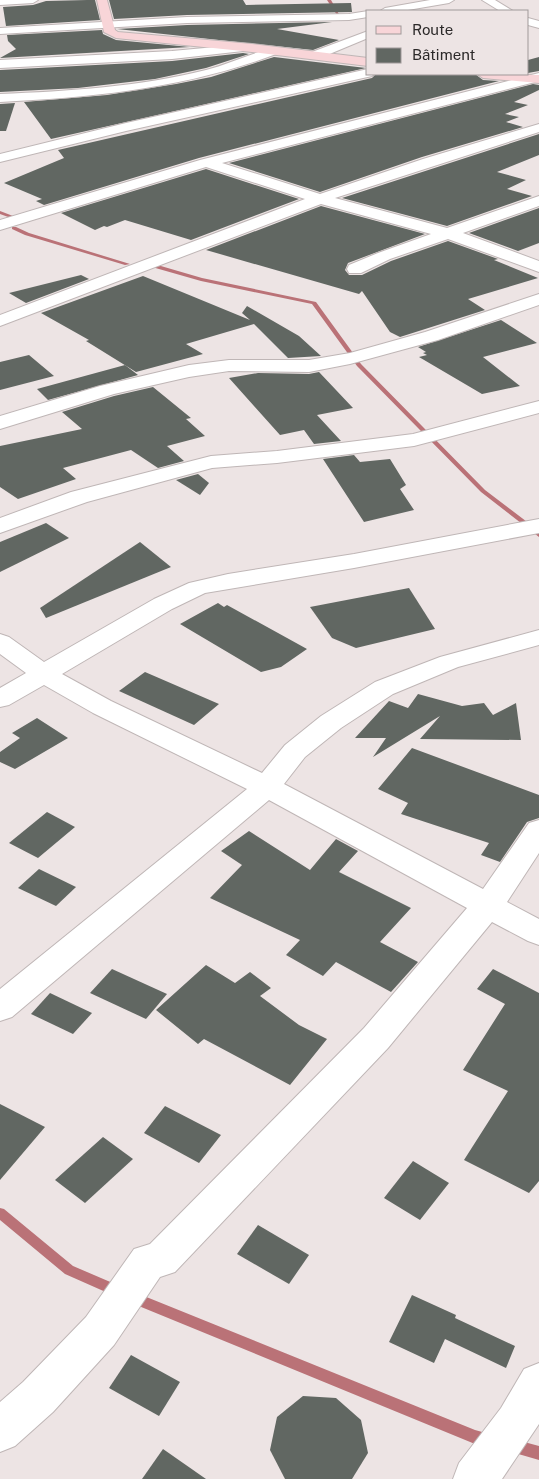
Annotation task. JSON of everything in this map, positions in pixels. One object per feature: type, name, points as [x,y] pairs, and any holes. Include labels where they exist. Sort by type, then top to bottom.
[{"type":"street","points":[[0,2],[33,0]]},
{"type":"street","points":[[102,0],[110,32],[116,35],[252,48],[366,62]]},
{"type":"street","points":[[391,10],[449,0]]},
{"type":"street","points":[[487,0],[506,10]]},
{"type":"street","points":[[0,31],[108,23],[349,17],[366,14]]},
{"type":"street","points":[[116,35],[120,57]]},
{"type":"street","points":[[316,55],[366,35]]},
{"type":"street","points":[[0,64],[252,48]]},
{"type":"street","points":[[0,98],[71,95],[136,88],[252,61],[275,51]]},
{"type":"street","points":[[0,158],[126,127],[366,73]]},
{"type":"street","points":[[496,75],[537,78]]},
{"type":"street","points":[[0,225],[206,163],[537,78]]},
{"type":"street","points":[[0,321],[82,291],[147,263],[321,198],[539,128]]},
{"type":"street","points":[[206,163],[450,234],[539,267]]},
{"type":"street","points":[[354,269],[384,256],[539,202]]},
{"type":"street","points":[[0,423],[140,381],[194,370],[219,366],[296,366],[320,364],[353,357],[395,346],[539,299]]},
{"type":"street","points":[[0,526],[79,497],[211,462],[277,457],[428,436],[539,407]]},
{"type":"street","points":[[0,699],[163,604],[197,588],[532,528]]},
{"type":"street","points":[[0,1008],[267,787],[295,751],[331,722],[384,688],[448,662],[538,637]]},
{"type":"street","points":[[0,642],[44,674],[102,706],[267,787],[539,933]]},
{"type":"street","points":[[0,1431],[38,1397],[100,1331],[148,1262],[161,1259],[376,1038],[488,905],[539,830]]},
{"type":"street","points":[[475,1479],[516,1423],[539,1383]]},
{"type":"building","points":[[95,0],[100,20],[6,26],[3,7],[33,5],[46,1]]},
{"type":"building","points":[[109,0],[243,0],[246,5],[351,3],[352,12],[187,15],[114,19]]},
{"type":"building","points":[[332,22],[277,29],[339,40],[313,50],[117,29],[187,25]]},
{"type":"building","points":[[102,30],[103,34],[116,40],[190,47],[0,58],[16,49],[8,41],[7,35]]},
{"type":"building","points":[[243,53],[249,54],[206,68],[155,79],[78,88],[0,92],[0,70],[172,61]]},
{"type":"building","points":[[274,57],[366,68],[51,139],[24,102],[107,95],[176,84],[211,77]]},
{"type":"building","points":[[539,57],[539,71],[529,73],[529,60]]},
{"type":"building","points":[[375,75],[476,75],[483,80],[499,81],[199,158],[44,205],[36,201],[42,199],[4,183],[64,158],[58,150],[372,78]]},
{"type":"building","points":[[533,84],[539,85],[539,90],[514,102],[528,105],[505,114],[519,117],[506,122],[523,127],[422,157],[320,192],[229,163]]},
{"type":"building","points":[[15,103],[6,131],[0,131],[0,104]]},
{"type":"building","points":[[539,134],[539,155],[497,172],[526,180],[507,189],[532,196],[447,226],[342,198]]},
{"type":"building","points":[[206,169],[299,199],[191,240],[125,220],[95,230],[61,213]]},
{"type":"building","points":[[321,206],[425,234],[348,263],[345,270],[349,275],[362,275],[391,261],[448,241],[498,259],[494,260],[538,278],[468,299],[485,310],[400,337],[390,332],[362,291],[359,294],[206,250]]},
{"type":"building","points":[[539,208],[539,243],[518,251],[469,233]]},
{"type":"building","points":[[81,275],[89,279],[26,303],[9,293]]},
{"type":"building","points":[[143,276],[250,320],[242,313],[247,306],[299,336],[321,356],[288,358],[254,324],[186,344],[203,354],[136,372],[86,341],[89,340],[41,313]]},
{"type":"building","points":[[501,320],[537,343],[483,357],[520,386],[482,394],[419,357],[427,355],[423,353],[426,352],[418,347]]},
{"type":"building","points":[[29,355],[54,376],[0,390],[0,362]]},
{"type":"building","points":[[125,365],[138,375],[48,400],[37,389]]},
{"type":"building","points":[[319,372],[353,408],[317,415],[341,441],[314,444],[304,430],[280,435],[229,378],[258,373],[309,374]]},
{"type":"building","points":[[153,387],[191,418],[186,419],[205,436],[167,446],[184,461],[158,468],[131,450],[63,468],[76,479],[18,499],[0,487],[0,446],[82,429],[62,412],[114,396]]},
{"type":"building","points":[[354,455],[360,462],[390,459],[406,485],[400,489],[414,510],[364,522],[323,459]]},
{"type":"building","points":[[198,474],[209,483],[200,495],[176,480]]},
{"type":"building","points":[[46,523],[69,538],[0,572],[0,542]]},
{"type":"building","points":[[140,542],[171,567],[46,618],[40,608]]},
{"type":"building","points":[[409,588],[435,629],[356,648],[332,638],[310,607]]},
{"type":"building","points":[[218,603],[224,607],[227,605],[307,649],[281,667],[261,672],[180,624]]},
{"type":"building","points":[[145,672],[219,704],[194,725],[119,691]]},
{"type":"building","points":[[418,694],[462,706],[484,703],[493,715],[516,703],[521,740],[420,739],[440,716],[373,757],[386,738],[355,738],[389,701],[408,708]]},
{"type":"building","points":[[37,718],[68,738],[15,769],[0,762],[0,752],[20,738],[12,733]]},
{"type":"building","points":[[412,748],[539,795],[539,818],[527,822],[500,862],[481,855],[489,843],[401,814],[408,803],[378,789]]},
{"type":"building","points":[[47,812],[75,827],[38,858],[9,843]]},
{"type":"building","points":[[249,831],[310,870],[336,839],[358,851],[339,872],[411,908],[380,942],[418,962],[391,992],[336,962],[323,976],[286,955],[300,940],[210,898],[242,865],[221,851]]},
{"type":"building","points":[[39,869],[76,887],[56,906],[18,888]]},
{"type":"building","points":[[206,965],[235,983],[250,972],[271,988],[260,996],[299,1025],[327,1039],[290,1085],[204,1039],[198,1044],[156,1010]]},
{"type":"building","points":[[112,969],[167,994],[146,1019],[90,993]]},
{"type":"building","points":[[493,969],[539,993],[539,1181],[529,1193],[464,1160],[508,1091],[463,1070],[505,1004],[477,989]]},
{"type":"building","points":[[50,993],[92,1013],[73,1034],[31,1014]]},
{"type":"building","points":[[0,1104],[45,1127],[0,1180]]},
{"type":"building","points":[[165,1106],[221,1135],[199,1163],[144,1133]]},
{"type":"building","points":[[103,1137],[133,1159],[85,1203],[55,1180]]},
{"type":"building","points":[[413,1161],[449,1183],[420,1220],[384,1198]]},
{"type":"building","points":[[258,1225],[309,1255],[289,1284],[237,1254]]},
{"type":"building","points":[[412,1295],[456,1315],[455,1318],[515,1346],[506,1368],[445,1339],[434,1363],[389,1342]]},
{"type":"building","points":[[131,1355],[180,1382],[159,1416],[109,1388]]},
{"type":"building","points":[[303,1396],[336,1398],[361,1420],[368,1453],[352,1479],[285,1479],[270,1450],[277,1417]]},
{"type":"building","points":[[163,1449],[206,1479],[142,1479]]},
{"type":"waterway","points":[[329,0],[340,17]]},
{"type":"waterway","points":[[0,212],[11,217]]},
{"type":"waterway","points":[[14,228],[27,234],[127,264]]},
{"type":"waterway","points":[[154,266],[201,279],[314,303],[359,365],[483,491],[539,535]]},
{"type":"waterway","points":[[0,1213],[69,1270],[117,1291]]},
{"type":"waterway","points":[[134,1298],[475,1437],[488,1440]]},
{"type":"waterway","points":[[513,1446],[539,1453]]}]
